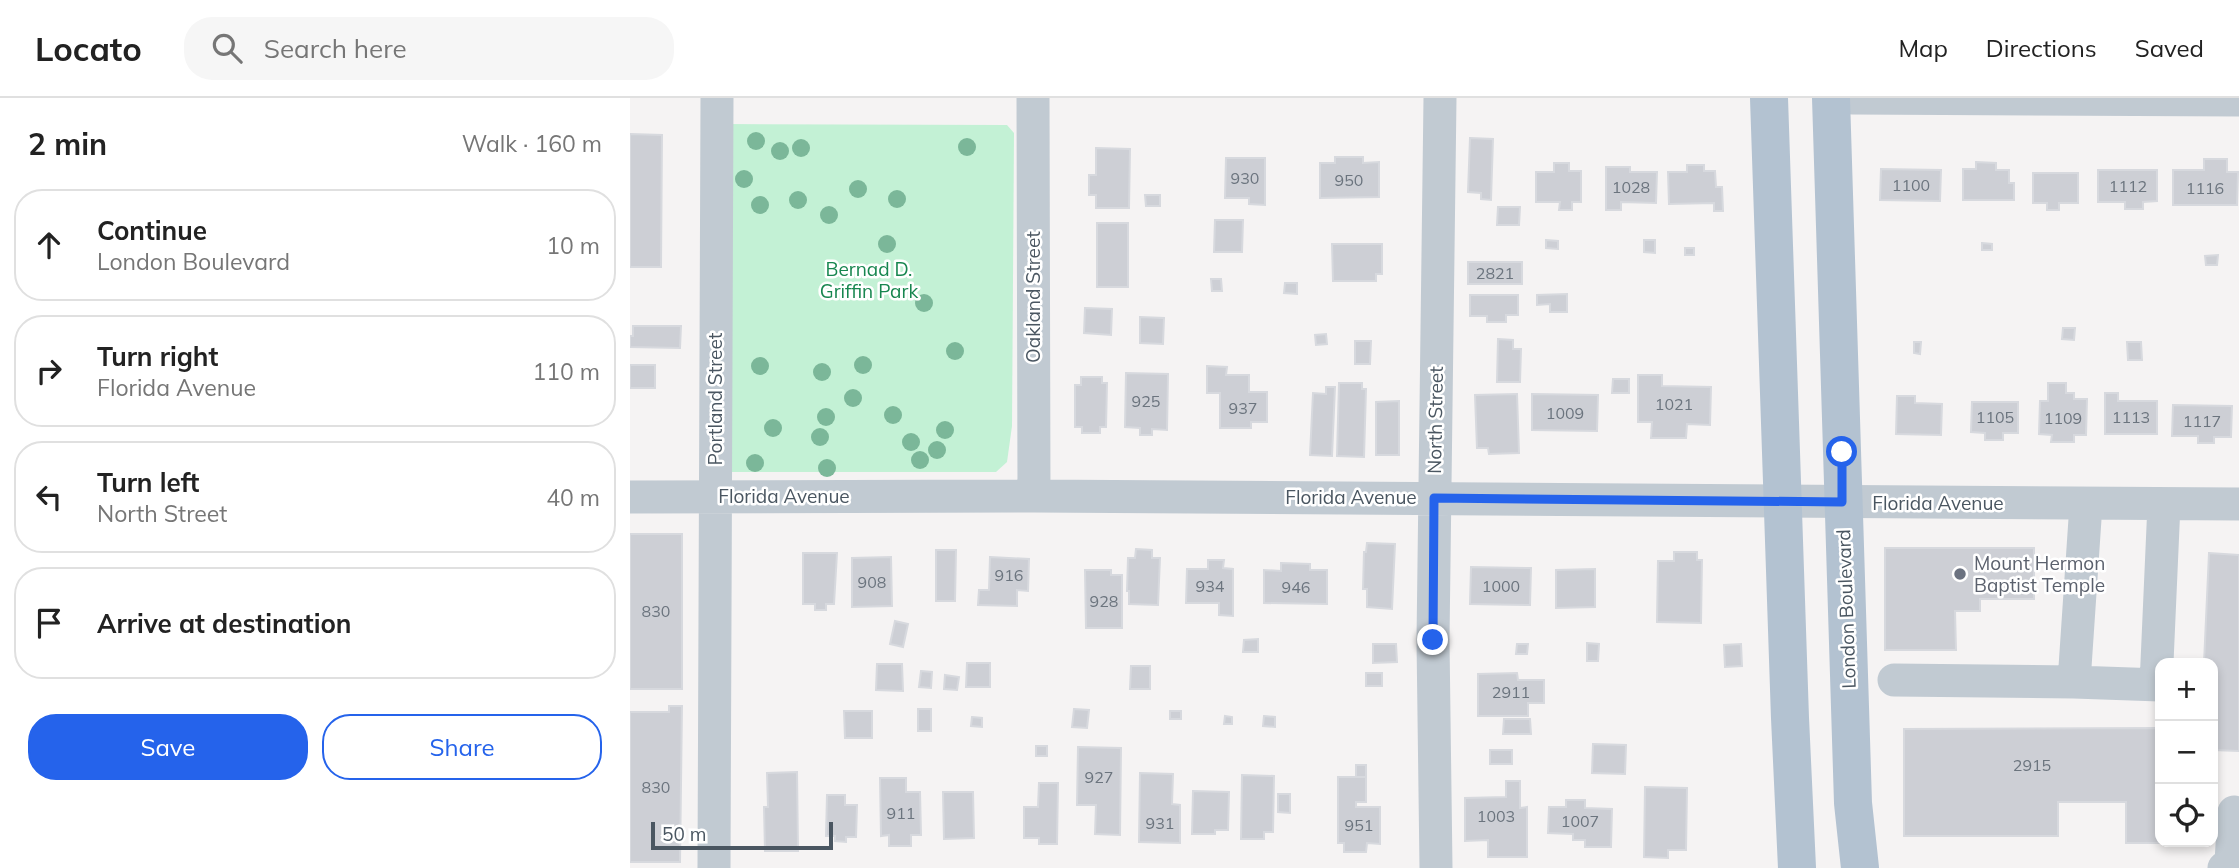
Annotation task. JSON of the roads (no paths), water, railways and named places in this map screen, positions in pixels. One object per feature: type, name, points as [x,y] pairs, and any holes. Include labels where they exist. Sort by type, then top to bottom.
[{"type":"main road","points":[[1769,98],[1797,868]]},
{"type":"main road","name":"London Boulevard","points":[[1830,98],[1853,803],[1860,868]]},
{"type":"street","name":"Portland Street","points":[[714,868],[716,98]]},
{"type":"street","name":"Oakland Street","points":[[1033,98],[1034,496]]},
{"type":"street","name":"North Street","points":[[1436,868],[1434,498],[1440,98]]},
{"type":"street","points":[[1852,98],[2239,100]]},
{"type":"street","name":"Florida Avenue","points":[[630,497],[1034,496],[2239,504]]},
{"type":"street","points":[[2074,682],[2086,504]]},
{"type":"street","points":[[2159,658],[2164,504]]},
{"type":"street","points":[[1894,680],[2155,685]]},
{"type":"street","points":[[2224,868],[2231,862],[2234,812]]},
{"type":"place","name":"Mount Hermon Baptist Temple","points":[[1960,574]]},
{"type":"park label","name":"Bernad D. Griffin Park","points":[[869,280]]}]
